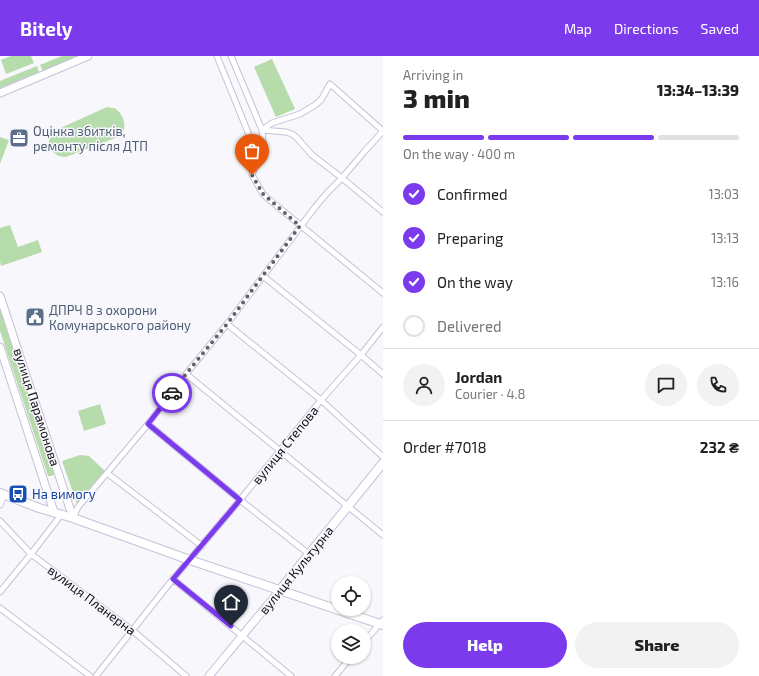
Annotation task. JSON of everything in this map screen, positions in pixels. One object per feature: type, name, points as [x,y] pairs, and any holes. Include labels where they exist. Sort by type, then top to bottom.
[{"type":"main road","name":"вулиця Культурна","points":[[280,590],[383,463]]},
{"type":"main road","points":[[2,494],[190,560],[382,623]]},
{"type":"street","points":[[0,93],[88,56]]},
{"type":"street","points":[[217,56],[258,157]]},
{"type":"street","points":[[231,56],[262,130],[263,143],[252,175],[263,194],[383,293]]},
{"type":"street","points":[[73,518],[78,507],[148,424],[227,324],[300,226],[327,193],[383,131],[330,84],[321,100],[315,105],[300,114],[272,123],[262,130]]},
{"type":"street","points":[[262,130],[292,134],[312,156],[342,178],[383,212]]},
{"type":"street","points":[[263,276],[383,374]]},
{"type":"street","name":"вулиця Парамонова","points":[[0,296],[73,518]]},
{"type":"street","points":[[227,324],[321,400],[383,457]]},
{"type":"street","name":"вулиця Степова","points":[[96,676],[173,579],[383,327]]},
{"type":"street","name":"вулиця Парамонова","points":[[0,347],[58,514]]},
{"type":"street","points":[[186,374],[383,535]]},
{"type":"street","points":[[148,424],[240,500],[309,554]]},
{"type":"street","points":[[107,473],[202,546]]},
{"type":"street","points":[[0,505],[2,494]]},
{"type":"street","points":[[0,592],[31,554],[58,514]]},
{"type":"street","name":"вулиця Планерна","points":[[0,521],[31,554],[132,630],[186,676]]},
{"type":"street","points":[[173,579],[291,676]]},
{"type":"street","name":"вулиця Культурна","points":[[209,676],[280,590]]},
{"type":"street","points":[[0,608],[90,676]]},
{"type":"street","points":[[371,635],[382,623]]},
{"type":"street","points":[[335,676],[345,664]]},
{"type":"green space","points":[[11,56],[31,56],[34,63],[6,74],[1,60]]},
{"type":"green space","points":[[62,56],[79,56],[43,71],[40,65]]},
{"type":"green space","points":[[272,59],[295,109],[276,117],[254,67]]},
{"type":"green space","points":[[37,66],[39,72],[0,88],[0,81]]},
{"type":"green space","points":[[107,107],[117,110],[123,118],[124,129],[118,137],[66,157],[56,155],[54,153],[50,147],[49,139],[54,131]]},
{"type":"green space","points":[[0,137],[9,140],[0,164]]},
{"type":"green space","points":[[10,225],[18,247],[38,240],[42,252],[1,266],[0,228]]},
{"type":"green space","points":[[0,305],[56,474],[51,476],[48,476],[0,331]]},
{"type":"green space","points":[[100,404],[106,424],[84,431],[78,411]]},
{"type":"green space","points":[[80,455],[89,456],[107,473],[78,507],[62,461]]},
{"type":"way so far","points":[[172,393],[227,324],[300,226],[263,194],[252,175]]},
{"type":"place","name":"Оцінка збитків, ремонту після ДТП","points":[[19,138]]},
{"type":"place","name":"ДПРЧ 8 з охорони Комунарського району","points":[[35,317]]},
{"type":"place","name":"На вимогу","points":[[18,494]]},
{"type":"route","points":[[172,393],[148,424],[240,500],[173,579],[231,626]]}]
